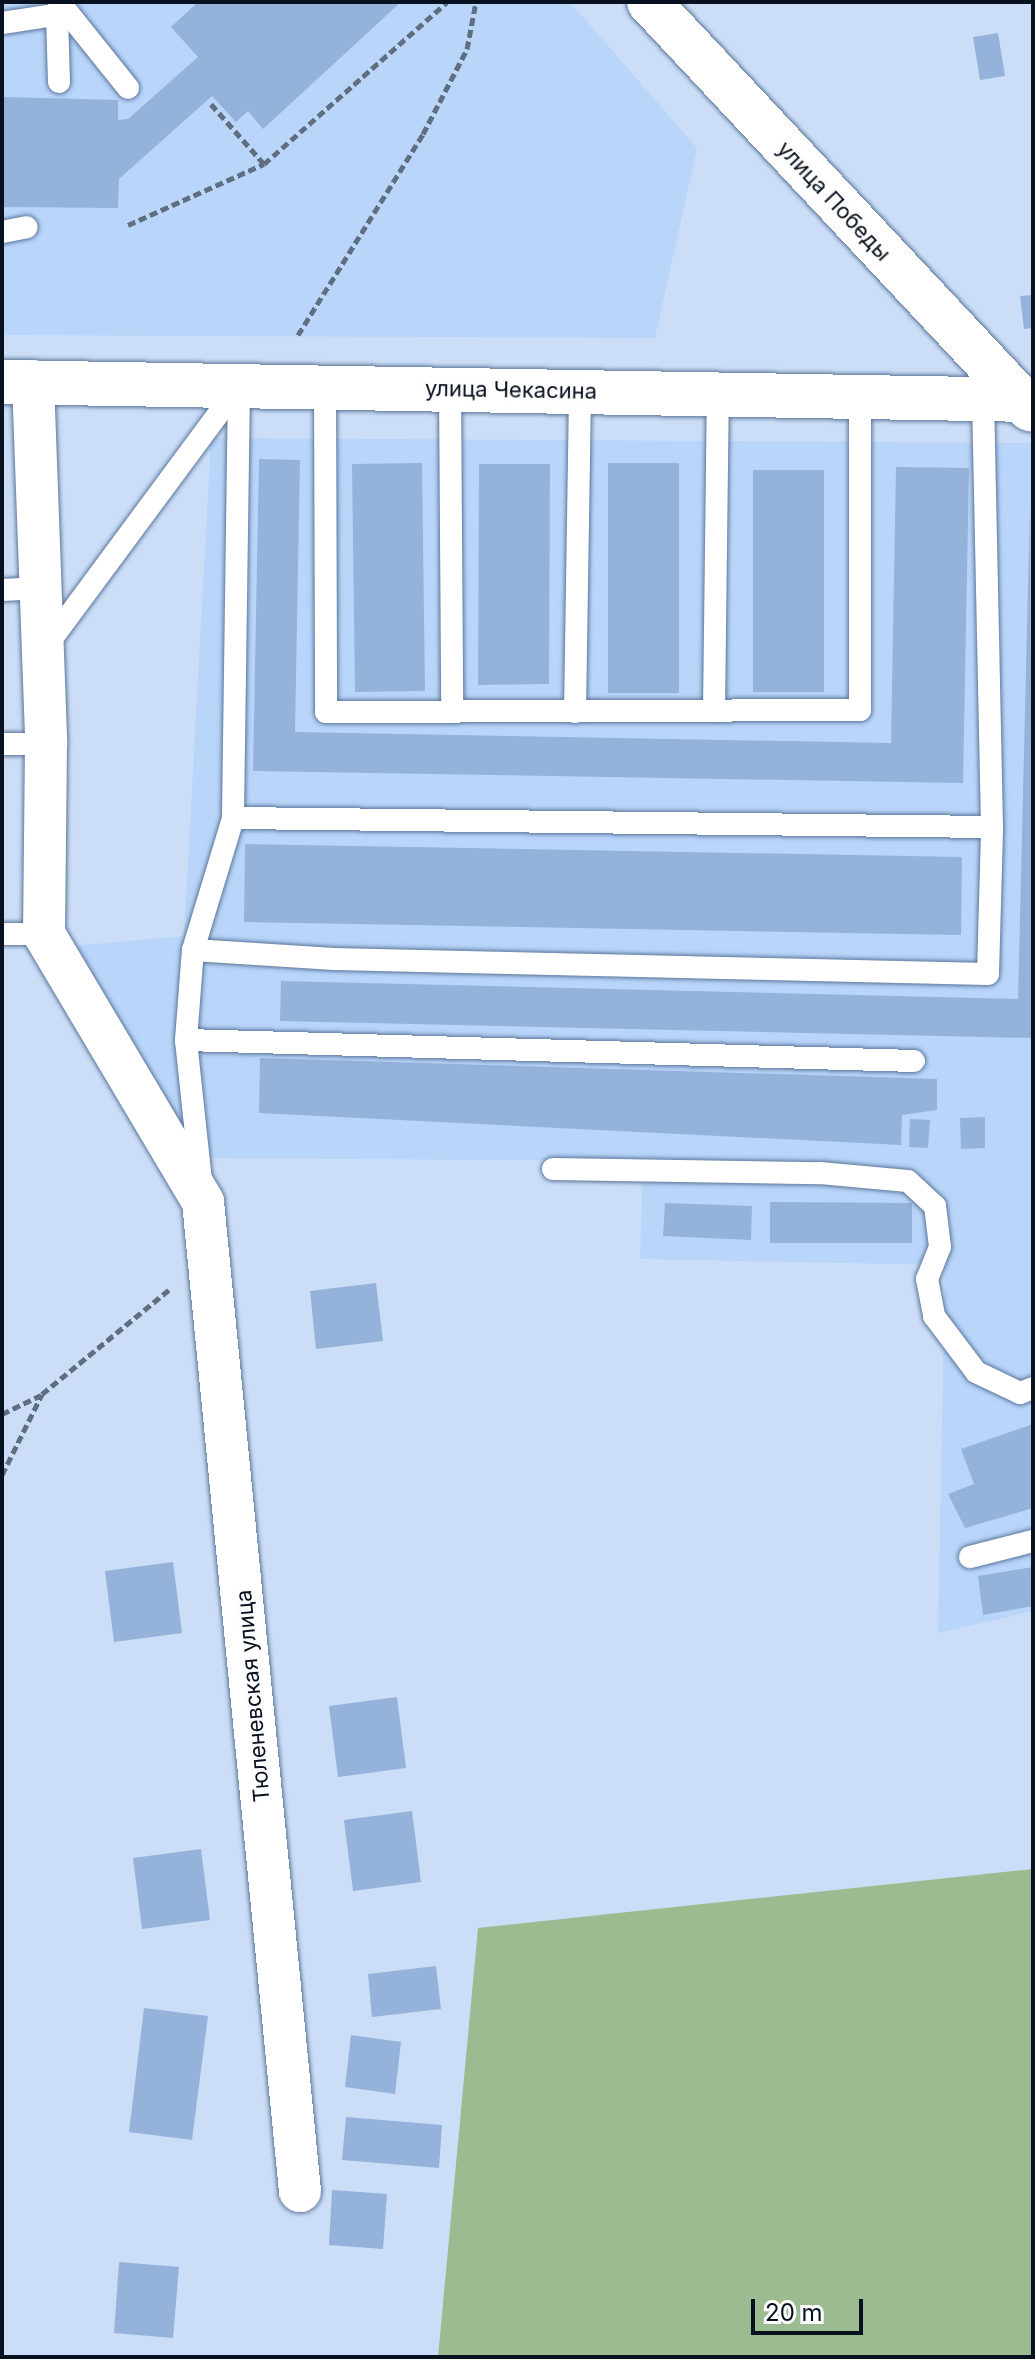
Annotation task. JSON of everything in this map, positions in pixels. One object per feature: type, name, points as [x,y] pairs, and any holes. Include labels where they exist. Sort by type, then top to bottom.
[{"type":"street","name":"улица Победы","points":[[649,2],[1017,403]]},
{"type":"street","name":"улица Чекасина","points":[[18,382],[718,393],[1017,403]]},
{"type":"street","points":[[18,382],[21,589],[43,652],[46,744],[44,934],[203,1202]]},
{"type":"street","name":"Тюленевская улица","points":[[203,1202],[300,2191]]},
{"type":"lane","points":[[51,9],[59,82]]},
{"type":"lane","points":[[2,23],[51,9],[68,13],[128,88]]},
{"type":"lane","points":[[2,232],[27,227]]},
{"type":"lane","points":[[43,652],[239,385]]},
{"type":"lane","points":[[203,1202],[186,1040],[193,950],[233,818],[239,385]]},
{"type":"lane","points":[[325,386],[326,712],[860,710],[860,396]]},
{"type":"lane","points":[[450,389],[452,712]]},
{"type":"lane","points":[[575,712],[580,391]]},
{"type":"lane","points":[[714,711],[718,393]]},
{"type":"lane","points":[[193,950],[334,959],[988,974],[992,827],[1017,403]]},
{"type":"lane","points":[[2,744],[46,744]]},
{"type":"lane","points":[[233,818],[992,827]]},
{"type":"lane","points":[[2,934],[44,934]]},
{"type":"lane","points":[[186,1040],[914,1061]]},
{"type":"lane","points":[[553,1169],[820,1173],[908,1181],[935,1206],[940,1247],[927,1279],[934,1316],[976,1372],[1020,1393],[1033,1388]]},
{"type":"lane","points":[[970,1557],[1033,1541]]},
{"type":"path","points":[[128,225],[264,164],[447,2]]},
{"type":"path","points":[[298,335],[423,134],[467,49],[476,2]]},
{"type":"path","points":[[211,104],[264,164]]},
{"type":"path","points":[[2,1414],[42,1394],[209,1257]]},
{"type":"path","points":[[2,1475],[42,1394]]},
{"type":"shaded area","points":[[2,2],[570,2],[697,148],[655,338],[2,335]]},
{"type":"shaded area","points":[[211,438],[1033,443],[1033,1611],[938,1633],[945,1265],[640,1259],[643,1161],[190,1158],[138,1048],[73,1012],[72,946],[184,936]]},
{"type":"green space","points":[[1033,1869],[1033,2357],[438,2357],[478,1928]]},
{"type":"building","points":[[198,2],[401,2],[263,129],[248,111],[236,122],[212,96],[119,179],[118,208],[2,207],[2,97],[118,100],[118,120],[128,119],[198,57],[171,27]]},
{"type":"building","points":[[998,33],[1005,76],[980,80],[973,37]]},
{"type":"building","points":[[1033,295],[1033,328],[1024,329],[1020,296]]},
{"type":"building","points":[[259,459],[300,460],[295,732],[891,743],[896,467],[969,468],[963,783],[253,771]]},
{"type":"building","points":[[422,463],[425,691],[355,692],[352,464]]},
{"type":"building","points":[[608,463],[679,463],[679,693],[608,693]]},
{"type":"building","points":[[479,464],[550,464],[549,684],[478,685]]},
{"type":"building","points":[[753,470],[824,470],[824,692],[753,692]]},
{"type":"building","points":[[1030,506],[1033,1038],[280,1021],[281,981],[1018,999]]},
{"type":"building","points":[[245,844],[962,857],[961,935],[244,922]]},
{"type":"building","points":[[260,1058],[937,1079],[937,1110],[902,1115],[901,1145],[259,1113]]},
{"type":"building","points":[[985,1117],[985,1148],[961,1149],[960,1118]]},
{"type":"building","points":[[910,1119],[930,1120],[928,1148],[909,1147]]},
{"type":"building","points":[[770,1202],[912,1203],[912,1243],[770,1243]]},
{"type":"building","points":[[665,1203],[752,1206],[751,1240],[663,1236]]},
{"type":"building","points":[[376,1283],[383,1341],[316,1349],[310,1291]]},
{"type":"building","points":[[1033,1424],[1033,1508],[965,1528],[948,1494],[974,1484],[961,1449]]},
{"type":"building","points":[[173,1562],[182,1633],[114,1642],[105,1571]]},
{"type":"building","points":[[1033,1567],[1033,1606],[983,1615],[978,1576]]},
{"type":"building","points":[[397,1697],[406,1768],[338,1777],[329,1706]]},
{"type":"building","points":[[412,1811],[421,1882],[353,1891],[344,1820]]},
{"type":"building","points":[[201,1849],[210,1920],[142,1929],[133,1858]]},
{"type":"building","points":[[436,1966],[441,2009],[372,2017],[368,1974]]},
{"type":"building","points":[[144,2008],[208,2016],[192,2140],[129,2132]]},
{"type":"building","points":[[351,2035],[401,2042],[395,2094],[345,2087]]},
{"type":"building","points":[[346,2117],[442,2125],[439,2168],[342,2160]]},
{"type":"building","points":[[332,2190],[387,2194],[383,2249],[329,2245]]},
{"type":"building","points":[[119,2262],[179,2267],[173,2338],[114,2333]]}]
